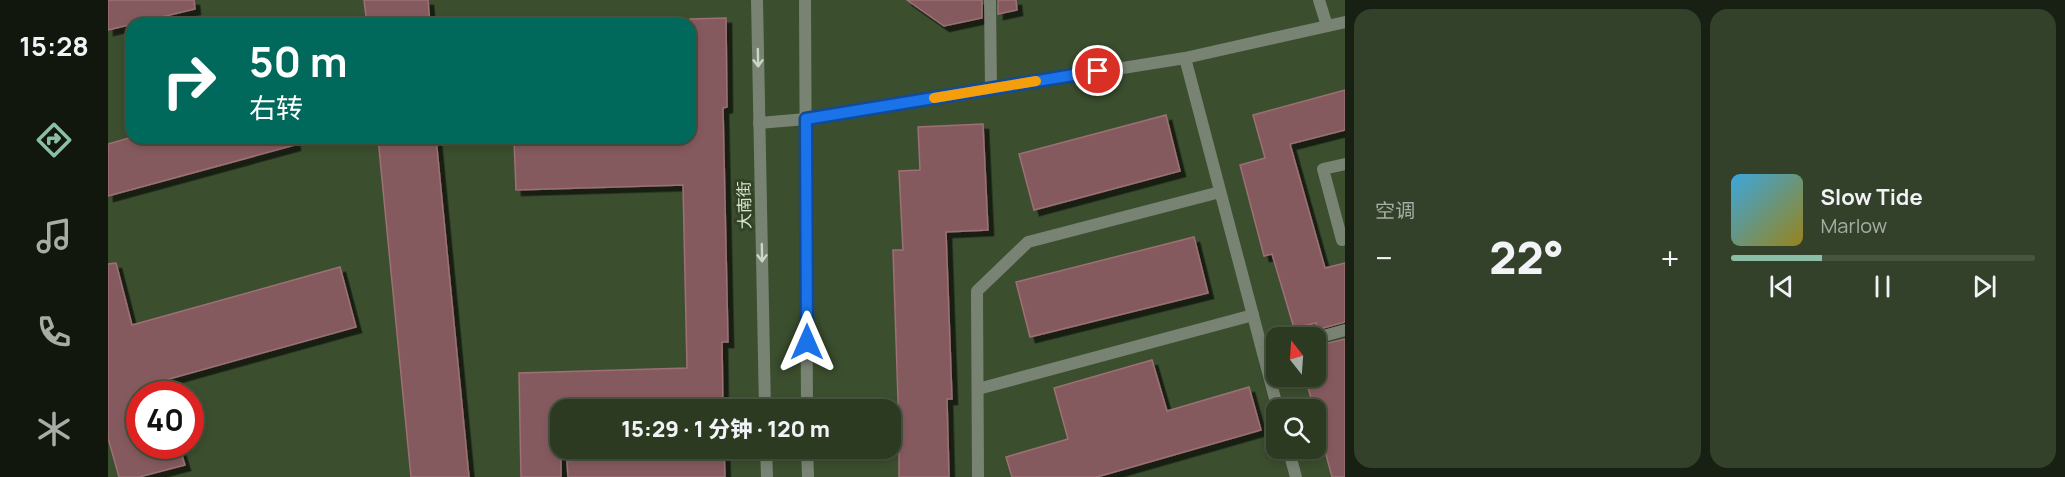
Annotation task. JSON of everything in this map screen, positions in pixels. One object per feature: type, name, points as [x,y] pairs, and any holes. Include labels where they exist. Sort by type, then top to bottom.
[{"type":"street","name":"大南街","points":[[756,0],[765,399]]},
{"type":"street","points":[[805,0],[807,399]]},
{"type":"street","points":[[990,0],[991,88]]},
{"type":"street","points":[[1319,0],[1326,26]]},
{"type":"street","points":[[759,123],[806,119],[1185,57],[1345,22]]},
{"type":"street","points":[[1185,57],[1275,399]]},
{"type":"street","points":[[1345,164],[1323,170],[1342,240],[1345,239]]},
{"type":"street","points":[[978,477],[977,291],[1028,242],[1220,192]]},
{"type":"street","points":[[978,389],[1253,315]]},
{"type":"street","points":[[1326,336],[1345,330]]},
{"type":"street","points":[[766,459],[767,477]]},
{"type":"street","points":[[807,459],[808,477]]},
{"type":"street","points":[[1291,459],[1296,477]]},
{"type":"building","points":[[108,0],[194,0],[195,9],[158,18],[126,18],[126,26],[108,30]]},
{"type":"building","points":[[364,0],[428,0],[430,18],[366,18]]},
{"type":"building","points":[[907,0],[982,0],[982,18],[944,26]]},
{"type":"building","points":[[998,0],[1016,0],[1017,10],[998,14]]},
{"type":"building","points":[[726,18],[727,107],[723,108],[728,342],[722,342],[723,399],[550,399],[550,459],[561,459],[561,477],[521,477],[519,373],[687,368],[683,185],[516,190],[514,144],[696,144],[696,19]]},
{"type":"building","points":[[1345,90],[1345,130],[1290,144],[1325,268],[1345,263],[1345,322],[1326,327],[1316,327],[1316,323],[1294,327],[1272,254],[1264,256],[1240,165],[1265,158],[1253,115]]},
{"type":"building","points":[[1166,115],[1180,171],[1034,210],[1019,154]]},
{"type":"building","points":[[983,124],[988,230],[946,232],[952,399],[947,399],[949,477],[899,477],[901,399],[898,399],[893,250],[903,250],[899,171],[920,170],[918,127]]},
{"type":"building","points":[[126,139],[126,144],[295,145],[108,196],[108,144]]},
{"type":"building","points":[[379,144],[437,144],[469,477],[411,477]]},
{"type":"building","points":[[1194,237],[1208,293],[1030,337],[1016,282]]},
{"type":"building","points":[[116,263],[132,325],[340,267],[356,327],[162,381],[126,381],[126,459],[183,459],[185,465],[139,477],[119,477],[108,438],[108,264]]},
{"type":"building","points":[[1345,339],[1345,477],[1332,477],[1326,455],[1326,399],[1311,399],[1308,387],[1326,387],[1326,344]]},
{"type":"building","points":[[1152,360],[1167,411],[1249,387],[1261,430],[1097,477],[1012,477],[1006,457],[1068,439],[1054,388]]},
{"type":"building","points":[[724,459],[725,477],[568,477],[567,461]]},
{"type":"slow traffic","points":[[934,98],[1036,81]]},
{"type":"route","points":[[807,342],[806,119],[1098,71]]}]
